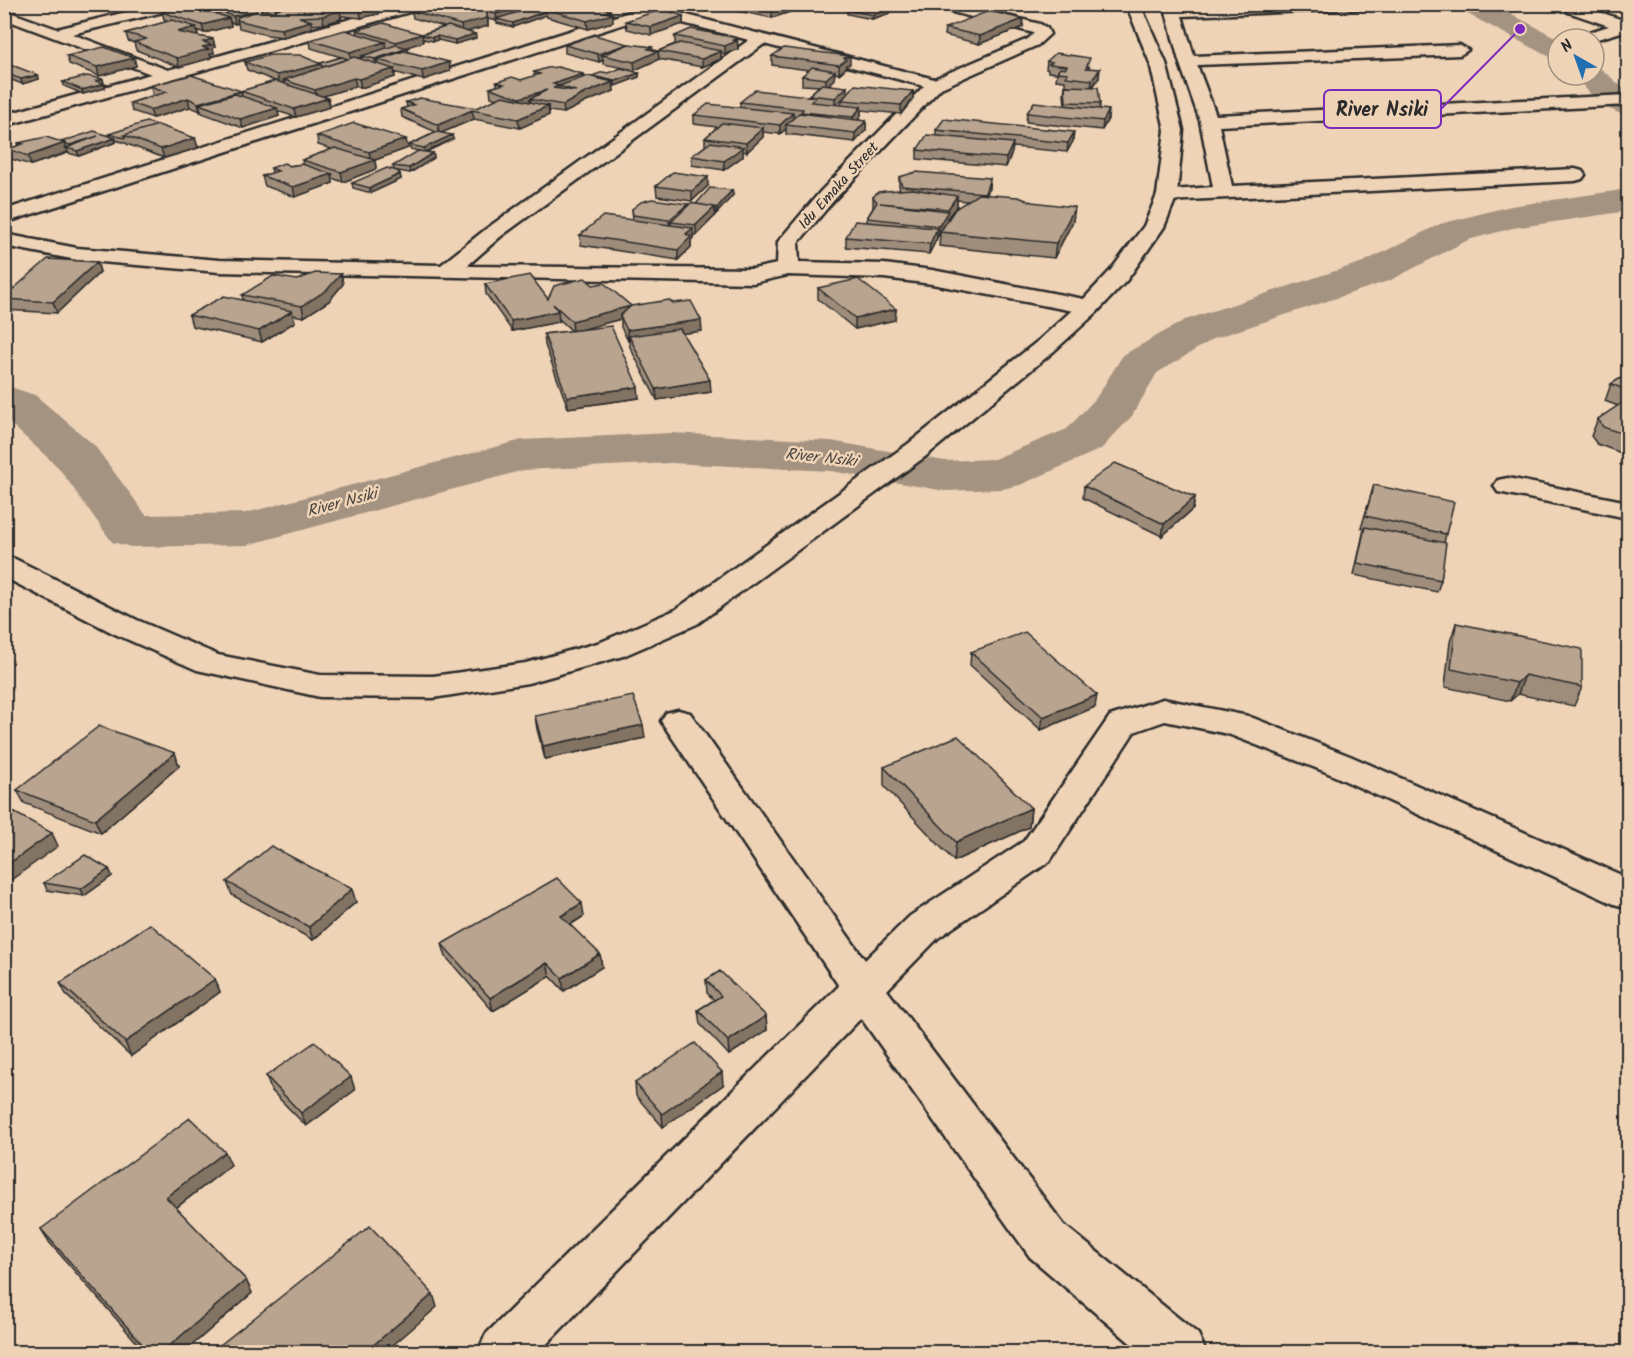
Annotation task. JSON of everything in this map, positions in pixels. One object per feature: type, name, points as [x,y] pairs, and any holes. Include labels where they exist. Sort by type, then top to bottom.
[{"type":"street","points":[[58,33],[179,4]]},
{"type":"street","points":[[4,121],[422,4]]},
{"type":"street","points":[[630,4],[935,84]]},
{"type":"street","name":"Idu Emaka Street","points":[[788,268],[788,242],[827,196],[935,84],[1033,42],[1042,34],[1042,31],[1035,27],[938,4]]},
{"type":"street","points":[[4,565],[126,627],[209,663],[320,686],[433,687],[528,673],[612,649],[686,617],[917,450],[1046,346],[1089,308],[1119,275],[1154,228],[1167,195],[1174,130],[1158,63],[1133,4]]},
{"type":"street","points":[[1224,193],[1209,121],[1187,61],[1172,8],[1387,4]]},
{"type":"street","points":[[1571,4],[1569,6],[1573,9],[1625,26],[1606,32]]},
{"type":"street","points":[[4,217],[652,10]]},
{"type":"street","points":[[4,14],[167,75]]},
{"type":"street","points":[[446,272],[503,226],[750,44],[762,38]]},
{"type":"street","points":[[1187,61],[1460,50]]},
{"type":"street","points":[[1209,121],[1629,100]]},
{"type":"street","points":[[1167,195],[1575,175]]},
{"type":"street","points":[[4,240],[77,254],[219,266],[753,276],[788,268],[903,273],[1089,308]]},
{"type":"street","points":[[1508,486],[1629,510]]},
{"type":"street","points":[[504,1353],[924,927],[1037,851],[1122,724],[1163,710],[1236,724],[1338,764],[1629,894]]},
{"type":"street","points":[[678,721],[863,989],[1047,1241],[1180,1353]]},
{"type":"building","points":[[199,4],[260,4],[267,7],[260,9],[262,11],[276,11],[294,4],[381,5],[360,10],[340,8],[340,11],[322,16],[299,17],[311,21],[281,29],[237,20],[238,17],[257,11],[233,16]]},
{"type":"building","points":[[267,4],[284,4],[275,7]]},
{"type":"building","points":[[433,4],[519,4],[523,6],[496,14],[487,12],[487,18],[461,25],[412,11]]},
{"type":"building","points":[[545,4],[563,4],[513,23],[496,19]]},
{"type":"building","points":[[563,4],[576,4],[590,8],[597,6],[610,10],[605,12],[613,14],[587,21],[546,9]]},
{"type":"building","points":[[744,4],[789,4],[772,10]]},
{"type":"building","points":[[862,4],[890,9],[873,15],[847,10]]},
{"type":"building","points":[[189,5],[229,18],[202,25],[162,12]]},
{"type":"building","points":[[663,9],[683,16],[651,27],[626,21]]},
{"type":"building","points":[[989,11],[1023,19],[980,36],[945,28]]},
{"type":"building","points":[[172,20],[196,27],[177,32],[213,39],[203,42],[212,45],[202,47],[209,49],[177,58],[134,42],[147,39],[126,33]]},
{"type":"building","points":[[383,23],[422,34],[396,42],[357,30]]},
{"type":"building","points":[[448,26],[475,34],[455,40],[421,35]]},
{"type":"building","points":[[691,29],[737,38],[733,40],[737,41],[725,46],[675,36]]},
{"type":"building","points":[[345,30],[385,42],[350,52],[310,40]]},
{"type":"building","points":[[594,35],[628,44],[598,54],[565,45]]},
{"type":"building","points":[[680,43],[721,51],[702,59],[658,51]]},
{"type":"building","points":[[629,44],[652,47],[648,49],[658,51],[634,62],[602,55]]},
{"type":"building","points":[[396,45],[408,48],[375,59],[362,56]]},
{"type":"building","points":[[104,47],[134,58],[97,67],[67,56]]},
{"type":"building","points":[[784,48],[850,56],[844,58],[846,60],[839,65],[772,56]]},
{"type":"building","points":[[404,51],[449,62],[422,71],[377,60]]},
{"type":"building","points":[[1056,53],[1090,58],[1086,68],[1100,69],[1092,80],[1066,77],[1068,73],[1057,72],[1060,68],[1065,69],[1067,66],[1049,64],[1052,62],[1047,61]]},
{"type":"building","points":[[270,55],[300,55],[321,64],[277,75],[245,62]]},
{"type":"building","points":[[342,57],[348,59],[322,67],[321,63]]},
{"type":"building","points":[[354,57],[394,69],[315,90],[284,80]]},
{"type":"building","points":[[14,66],[38,75],[21,79],[4,73],[4,68]]},
{"type":"building","points":[[558,67],[583,74],[553,84],[559,86],[588,76],[613,82],[563,105],[530,99],[547,90],[520,98],[490,88],[504,84],[497,82],[512,77],[521,80],[540,74],[534,72]],"holes":[[[559,86],[576,91],[553,88]]]},
{"type":"building","points":[[812,67],[835,71],[826,79],[802,76]]},
{"type":"building","points":[[621,68],[639,73],[615,81],[592,76],[603,72],[608,73]]},
{"type":"building","points":[[191,75],[241,91],[198,103],[188,98],[150,110],[130,103],[167,92],[150,86]]},
{"type":"building","points":[[87,76],[103,79],[96,81],[104,84],[82,90],[63,82]]},
{"type":"building","points":[[276,81],[328,98],[294,109],[241,91]]},
{"type":"building","points":[[822,84],[847,87],[835,98],[809,95]]},
{"type":"building","points":[[855,85],[913,91],[901,105],[842,100]]},
{"type":"building","points":[[1065,86],[1098,87],[1100,103],[1066,102]]},
{"type":"building","points":[[755,90],[816,97],[811,102],[861,107],[853,117],[801,112],[803,109],[740,102]]},
{"type":"building","points":[[235,94],[277,108],[240,119],[199,104]]},
{"type":"building","points":[[503,96],[548,106],[518,119],[472,110],[438,125],[401,109],[414,105],[406,102],[420,98],[476,108]]},
{"type":"building","points":[[1034,102],[1109,110],[1103,121],[1027,113]]},
{"type":"building","points":[[708,104],[793,113],[780,125],[694,115]]},
{"type":"building","points":[[799,113],[866,121],[855,133],[786,125]]},
{"type":"building","points":[[944,119],[1074,132],[1068,143],[936,130]]},
{"type":"building","points":[[146,122],[158,125],[124,135],[125,138],[109,134]]},
{"type":"building","points":[[354,123],[406,139],[369,152],[317,136]]},
{"type":"building","points":[[722,123],[763,128],[746,143],[705,138]]},
{"type":"building","points":[[158,125],[195,138],[161,149],[124,135]]},
{"type":"building","points":[[94,131],[115,138],[77,151],[66,148],[98,136],[70,145],[61,142]]},
{"type":"building","points":[[437,132],[452,135],[424,148],[409,145]]},
{"type":"building","points":[[927,135],[1013,143],[1006,158],[917,150]]},
{"type":"building","points":[[46,137],[65,143],[28,156],[8,149],[23,144],[18,143]]},
{"type":"building","points":[[711,142],[743,147],[724,161],[692,156]]},
{"type":"building","points":[[335,148],[375,160],[341,172],[302,160]]},
{"type":"building","points":[[418,151],[433,153],[409,168],[393,166]]},
{"type":"building","points":[[284,163],[290,166],[302,164],[332,174],[293,187],[262,176],[278,171],[271,168]]},
{"type":"building","points":[[387,168],[400,174],[370,188],[352,183]]},
{"type":"building","points":[[673,172],[708,177],[692,191],[656,186]]},
{"type":"building","points":[[916,172],[990,178],[985,193],[902,186],[899,177]]},
{"type":"building","points":[[710,188],[732,190],[717,208],[696,204]]},
{"type":"building","points":[[913,189],[957,196],[948,209],[880,203],[948,211],[939,226],[867,218],[877,202],[873,197],[878,192]]},
{"type":"building","points":[[978,194],[1018,197],[1032,202],[1075,207],[1056,243],[940,232],[955,209]]},
{"type":"building","points":[[652,199],[688,204],[669,220],[633,215],[632,209],[641,202]]},
{"type":"building","points":[[691,203],[715,207],[696,225],[671,222]]},
{"type":"building","points":[[603,216],[693,228],[686,234],[691,237],[678,250],[580,235]]},
{"type":"building","points":[[855,221],[937,228],[930,244],[846,237]]},
{"type":"building","points":[[48,259],[97,262],[53,302],[4,299],[4,297]]},
{"type":"building","points":[[315,273],[341,274],[327,290],[302,306],[242,295],[273,276],[297,280]]},
{"type":"building","points":[[530,275],[548,299],[554,286],[585,278],[593,285],[604,283],[631,306],[572,321],[553,304],[558,311],[511,321],[485,284]]},
{"type":"building","points":[[858,279],[896,309],[855,318],[818,288]]},
{"type":"building","points":[[224,296],[292,311],[259,331],[189,315]]},
{"type":"building","points":[[669,300],[673,303],[691,301],[701,320],[627,330],[620,316],[631,306]]},
{"type":"building","points":[[611,326],[638,387],[567,397],[544,334]]},
{"type":"building","points":[[680,329],[710,380],[656,389],[629,336]]},
{"type":"building","points":[[1629,373],[1629,391],[1611,384]]},
{"type":"building","points":[[1625,401],[1629,402],[1629,436],[1603,427],[1598,419]]},
{"type":"building","points":[[1115,463],[1195,497],[1164,524],[1084,486]]},
{"type":"building","points":[[1374,485],[1454,502],[1446,534],[1365,516]]},
{"type":"building","points":[[1365,527],[1446,543],[1441,580],[1357,563]]},
{"type":"building","points":[[1456,623],[1582,649],[1582,687],[1525,675],[1517,683],[1451,669]]},
{"type":"building","points":[[1025,632],[1097,695],[1043,717],[971,652]]},
{"type":"building","points":[[633,696],[643,725],[543,746],[535,716]]},
{"type":"building","points":[[99,726],[175,753],[95,820],[17,790]]},
{"type":"building","points":[[958,736],[1031,808],[956,842],[884,767]]},
{"type":"building","points":[[4,807],[52,833],[4,867]]},
{"type":"building","points":[[271,846],[352,889],[309,927],[227,882]]},
{"type":"building","points":[[85,855],[109,869],[81,889],[44,883]]},
{"type":"building","points":[[557,878],[582,903],[561,916],[600,954],[562,978],[547,963],[490,998],[442,944]]},
{"type":"building","points":[[150,924],[215,979],[125,1042],[60,983]]},
{"type":"building","points":[[720,971],[766,1016],[728,1041],[698,1010],[721,996],[706,980]]},
{"type":"building","points":[[315,1042],[351,1077],[301,1113],[266,1076]]},
{"type":"building","points":[[695,1043],[722,1072],[662,1114],[635,1083]]},
{"type":"building","points":[[190,1118],[225,1152],[166,1197],[246,1280],[161,1353],[150,1353],[41,1229]]},
{"type":"building","points":[[370,1226],[433,1294],[364,1353],[210,1353]]},
{"type":"waterway","name":"River Nsiki","points":[[1470,4],[1546,44]]},
{"type":"waterway","name":"River Nsiki","points":[[1602,87],[1628,106]]},
{"type":"waterway","name":"River Nsiki","points":[[4,399],[18,405],[76,456],[131,531],[247,529],[522,455],[671,448],[831,456],[945,476],[1002,474],[1084,439],[1115,406],[1139,365],[1200,329],[1377,271],[1454,232],[1511,217],[1628,200]]},
{"type":"place","name":"River Nsiki","points":[[1520,29]]}]
